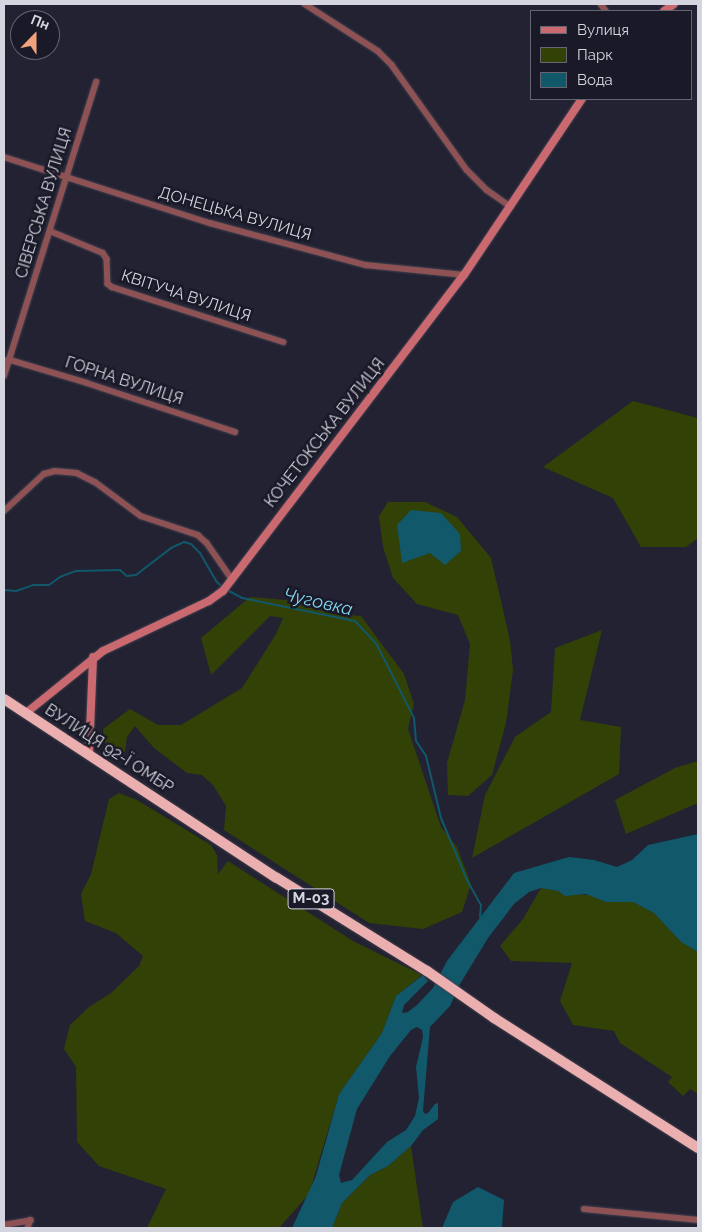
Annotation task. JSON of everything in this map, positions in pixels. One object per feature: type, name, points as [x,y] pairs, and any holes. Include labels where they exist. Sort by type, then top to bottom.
[{"type":"highway","name":"ВУЛИЦЯ 92-Ї ОМБР","points":[[4,699],[197,825],[466,996],[494,1018],[698,1148]]},
{"type":"main road","name":"КОЧЕТОКСЬКА ВУЛИЦЯ","points":[[26,713],[103,650],[208,601],[225,588],[464,275],[581,100]]},
{"type":"main road","points":[[88,754],[93,657]]},
{"type":"street","points":[[305,4],[378,51],[392,65],[467,170],[488,190],[511,207]]},
{"type":"street","name":"СІВЕРСЬКА ВУЛИЦЯ","points":[[4,376],[7,360],[50,231],[96,82]]},
{"type":"street","name":"ДОНЕЦЬКА ВУЛИЦЯ","points":[[4,157],[210,223],[366,264],[464,275]]},
{"type":"street","name":"КВІТУЧА ВУЛИЦЯ","points":[[50,231],[103,253],[107,259],[108,284],[112,287],[283,342]]},
{"type":"street","name":"ГОРНА ВУЛИЦЯ","points":[[7,360],[87,383],[235,432]]},
{"type":"street","points":[[4,511],[44,474],[60,470],[77,473],[95,482],[141,516],[198,535],[207,543],[232,579]]},
{"type":"street","points":[[584,1209],[698,1220]]},
{"type":"street","points":[[4,1225],[31,1220],[28,1228]]},
{"type":"green space","points":[[633,401],[698,418],[698,538],[686,547],[641,547],[613,498],[543,467]]},
{"type":"green space","points":[[388,502],[425,502],[457,517],[491,558],[510,640],[513,670],[506,723],[492,775],[468,796],[448,795],[447,763],[465,700],[470,644],[458,615],[417,604],[393,578],[383,547],[379,516]]},
{"type":"green space","points":[[250,597],[285,600],[333,614],[361,616],[404,674],[414,704],[408,729],[441,827],[457,847],[471,884],[462,912],[423,929],[369,923],[224,830],[226,806],[213,785],[202,775],[187,773],[154,748],[135,726],[127,737],[125,752],[106,750],[103,729],[130,709],[158,725],[181,725],[242,688],[276,634],[283,618],[270,616],[211,675],[201,638]]},
{"type":"green space","points":[[602,630],[580,720],[621,727],[619,774],[472,858],[485,795],[515,737],[551,712],[555,648]]},
{"type":"green space","points":[[698,761],[698,803],[626,834],[615,800],[675,768]]},
{"type":"green space","points":[[119,793],[137,800],[211,845],[217,855],[218,874],[228,861],[353,941],[422,975],[396,996],[382,1033],[339,1094],[309,1194],[279,1228],[147,1228],[166,1189],[99,1166],[77,1142],[76,1067],[64,1049],[70,1025],[89,1007],[111,993],[139,966],[143,956],[116,933],[85,921],[81,894],[91,874],[109,799]]},
{"type":"green space","points":[[541,888],[558,891],[562,894],[592,895],[606,902],[633,902],[654,913],[681,942],[698,952],[698,1094],[690,1089],[683,1096],[668,1082],[672,1077],[620,1043],[614,1031],[573,1025],[560,1001],[572,963],[511,961],[500,946],[523,919]]},
{"type":"green space","points":[[411,1146],[423,1228],[332,1228],[342,1203],[370,1175],[388,1166]]},
{"type":"water","points":[[411,510],[441,513],[460,534],[461,551],[445,565],[430,553],[402,563],[397,525]]},
{"type":"water","points":[[698,834],[698,952],[681,942],[654,913],[633,902],[606,902],[586,894],[565,896],[558,891],[541,888],[529,892],[514,904],[488,938],[460,984],[450,1006],[430,1027],[423,1111],[425,1114],[428,1113],[438,1103],[438,1119],[423,1130],[411,1146],[388,1166],[370,1175],[342,1203],[332,1228],[292,1228],[316,1176],[339,1094],[382,1033],[396,996],[423,975],[428,981],[404,1005],[402,1013],[408,1012],[417,1005],[433,988],[447,961],[514,873],[569,857],[594,860],[617,867],[632,860],[648,845]],"holes":[[[417,1027],[422,1030],[423,1037],[416,1067],[419,1098],[415,1116],[406,1130],[387,1142],[352,1180],[341,1183],[339,1175],[357,1109],[390,1056],[411,1030]]]},
{"type":"water","points":[[478,1187],[504,1200],[502,1228],[442,1228],[453,1202]]},
{"type":"waterway","name":"Чуговка","points":[[4,590],[16,591],[33,585],[49,585],[60,577],[76,571],[120,570],[127,576],[136,575],[171,548],[184,542],[191,544],[200,553],[216,581],[223,588]]},
{"type":"waterway","name":"Чуговка","points":[[227,590],[242,598],[355,621],[377,645],[414,718],[416,741],[426,756],[441,818],[467,880],[481,905],[480,917]]}]
